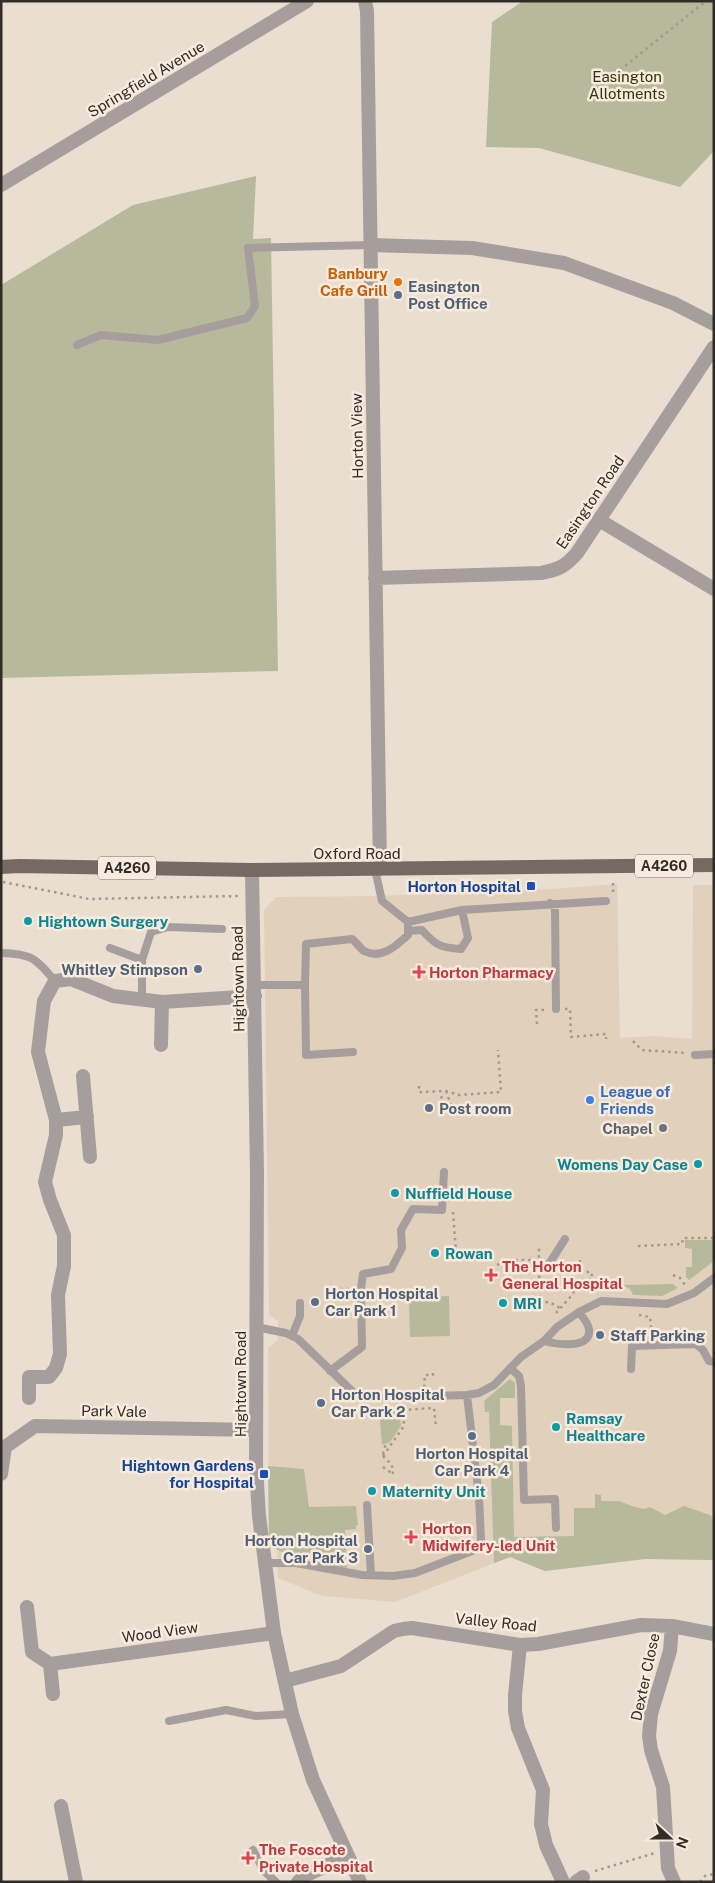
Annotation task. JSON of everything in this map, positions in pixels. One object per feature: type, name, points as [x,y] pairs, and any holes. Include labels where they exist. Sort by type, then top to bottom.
[{"type":"main road","name":"Oxford Road","points":[[1,867],[252,870],[714,865]]},
{"type":"street","name":"Springfield Avenue","points":[[1,185],[307,1]]},
{"type":"street","name":"Horton View","points":[[366,1],[378,869]]},
{"type":"street","points":[[370,245],[472,248],[556,261],[586,270],[648,294],[694,313],[714,324]]},
{"type":"street","name":"Easington Road","points":[[375,578],[553,571],[568,563],[599,520],[714,347]]},
{"type":"street","points":[[599,520],[714,589]]},
{"type":"street","name":"Hightown Road","points":[[252,870],[255,991],[256,1467],[259,1516],[274,1633],[292,1714],[313,1780],[360,1882]]},
{"type":"street","points":[[29,1398],[29,1377],[49,1377],[56,1368],[60,1354],[58,1295],[64,1266],[64,1235],[45,1182],[56,1135],[56,1120],[38,1052],[44,1001],[55,981],[71,979],[112,996],[162,1002],[255,991]]},
{"type":"street","points":[[161,1045],[162,1002]]},
{"type":"street","points":[[83,1076],[90,1157]]},
{"type":"street","points":[[56,1120],[86,1117]]},
{"type":"street","name":"Park Vale","points":[[1,1474],[5,1447],[35,1426],[256,1430]]},
{"type":"street","points":[[28,1607],[32,1652],[50,1664],[53,1694]]},
{"type":"street","name":"Valley Road","points":[[285,1681],[341,1666],[403,1628],[520,1644],[538,1644],[641,1625],[672,1626],[714,1634]]},
{"type":"street","name":"Dexter Close","points":[[672,1626],[670,1651],[651,1714],[649,1736],[651,1750],[663,1787],[668,1868],[674,1882]]},
{"type":"street","name":"Wood View","points":[[50,1664],[274,1633]]},
{"type":"street","points":[[520,1644],[514,1695],[518,1728],[543,1790],[541,1824],[546,1846],[563,1882]]},
{"type":"street","points":[[61,1806],[76,1882]]},
{"type":"street","points":[[298,1882],[306,1875],[348,1856]]},
{"type":"lane","points":[[77,345],[101,335],[158,340],[247,318],[255,306],[248,248],[370,245]]},
{"type":"lane","points":[[378,869],[382,901],[408,922]]},
{"type":"lane","points":[[408,922],[462,910],[606,901]]},
{"type":"lane","points":[[550,903],[555,909],[556,1010]]},
{"type":"lane","points":[[408,931],[422,930],[431,940],[445,948],[461,948],[468,938],[462,910]]},
{"type":"lane","points":[[353,1052],[306,1055],[306,944],[352,939],[364,951],[381,954],[395,947],[408,935],[408,922]]},
{"type":"lane","points":[[142,1000],[142,960],[151,932],[168,927],[222,929]]},
{"type":"lane","points":[[110,948],[142,960]]},
{"type":"lane","points":[[1,953],[22,953],[37,960],[55,981]]},
{"type":"lane","points":[[255,991],[305,985]]},
{"type":"lane","points":[[695,1055],[714,1054]]},
{"type":"lane","points":[[330,1371],[362,1347],[361,1290],[363,1274],[391,1269],[402,1248],[402,1230],[413,1209],[442,1210],[444,1172]]},
{"type":"lane","points":[[549,1264],[565,1239]]},
{"type":"lane","points":[[256,1327],[272,1329],[292,1336],[314,1353],[354,1393],[370,1398],[479,1394],[494,1385],[521,1357],[544,1341],[557,1327],[600,1301],[668,1304],[694,1293],[714,1278]]},
{"type":"lane","points":[[292,1336],[300,1316],[300,1303]]},
{"type":"lane","points":[[544,1341],[552,1343],[583,1342],[588,1337],[589,1328],[579,1312]]},
{"type":"lane","points":[[631,1369],[632,1346],[696,1344],[703,1350],[709,1361],[714,1362]]},
{"type":"lane","points":[[510,1368],[519,1376],[521,1386],[524,1500],[555,1499],[556,1528]]},
{"type":"lane","points":[[265,1563],[296,1563],[316,1568],[393,1576],[415,1573],[472,1551],[479,1546],[481,1540],[479,1497],[467,1395]]},
{"type":"lane","points":[[367,1505],[371,1575]]},
{"type":"lane","points":[[169,1721],[226,1710],[256,1716],[292,1714]]},
{"type":"lane","points":[[253,1850],[264,1871],[276,1882]]},
{"type":"path","points":[[600,86],[706,1]]},
{"type":"path","points":[[606,901],[612,898],[614,866]]},
{"type":"path","points":[[1,882],[89,899],[252,895]]},
{"type":"path","points":[[537,1024],[536,1010],[570,1009],[571,1037],[606,1034],[606,1039]]},
{"type":"path","points":[[633,1041],[642,1050],[671,1051],[695,1055]]},
{"type":"path","points":[[419,1086],[419,1092],[446,1092],[459,1095],[501,1092],[498,1050]]},
{"type":"path","points":[[439,1102],[442,1102],[441,1092]]},
{"type":"path","points":[[446,1092],[451,1105]]},
{"type":"path","points":[[442,1210],[454,1212],[456,1252],[486,1254],[491,1260]]},
{"type":"path","points":[[638,1246],[682,1244],[683,1238],[714,1238]]},
{"type":"path","points":[[539,1248],[541,1313]]},
{"type":"path","points":[[496,1265],[506,1260],[539,1260]]},
{"type":"path","points":[[556,1313],[573,1294],[580,1272],[580,1260]]},
{"type":"path","points":[[580,1272],[593,1274],[590,1275],[591,1288],[616,1287],[627,1292]]},
{"type":"path","points":[[673,1275],[680,1278],[686,1286]]},
{"type":"path","points":[[563,1286],[576,1287]]},
{"type":"path","points":[[327,1289],[361,1290]]},
{"type":"path","points":[[526,1303],[548,1302],[560,1308]]},
{"type":"path","points":[[424,1389],[425,1375],[433,1375],[433,1371]]},
{"type":"path","points":[[383,1456],[404,1426],[403,1410],[434,1408],[436,1427]]},
{"type":"path","points":[[383,1456],[386,1443]]},
{"type":"path","points":[[383,1456],[392,1464],[393,1474],[383,1467]]},
{"type":"path","points":[[599,1869],[658,1852]]},
{"type":"path","points":[[700,1882],[705,1876],[714,1874]]},
{"type":"shaded area","name":"The Horton General Hospital","points":[[617,884],[620,1038],[654,1036],[692,1039],[693,885],[714,885],[714,1560],[645,1559],[545,1571],[510,1557],[395,1602],[322,1596],[278,1578],[277,1549],[269,1546],[268,1348],[278,1340],[278,1321],[269,1315],[264,910],[276,897],[376,896],[551,889]]},
{"type":"green space","name":"Easington Allotments","points":[[523,1],[714,1],[714,151],[680,187],[539,148],[486,147],[492,22]]},
{"type":"green space","points":[[256,176],[253,239],[271,238],[278,671],[1,678],[1,285],[133,205]]},
{"type":"green space","points":[[685,1240],[714,1240],[714,1261],[689,1280],[686,1277],[686,1267],[692,1267],[692,1249],[685,1248]]},
{"type":"green space","points":[[673,1284],[678,1288],[662,1296],[633,1295],[630,1289],[622,1285]]},
{"type":"green space","points":[[449,1296],[450,1336],[410,1337],[409,1298]]},
{"type":"green space","points":[[510,1379],[515,1383],[515,1398],[500,1398],[500,1425],[512,1426],[514,1537],[574,1536],[574,1508],[595,1508],[595,1494],[601,1495],[601,1501],[619,1501],[644,1509],[650,1507],[665,1515],[684,1506],[710,1515],[714,1519],[714,1560],[645,1559],[545,1571],[510,1557],[494,1563],[489,1412],[485,1412],[484,1401]]},
{"type":"green space","points":[[399,1407],[401,1426],[390,1442],[382,1445],[379,1409]]},
{"type":"green space","points":[[268,1466],[304,1469],[309,1507],[356,1506],[358,1525],[356,1525],[356,1529],[345,1530],[347,1569],[317,1564],[318,1559],[291,1556],[269,1546]]},
{"type":"place","name":"Banbury Cafe Grill","points":[[398,282]]},
{"type":"place","name":"Easington Post Office","points":[[398,295]]},
{"type":"place","name":"Horton Hospital","points":[[531,886]]},
{"type":"place","name":"Hightown Surgery","points":[[28,921]]},
{"type":"place","name":"Whitley Stimpson","points":[[198,969]]},
{"type":"place","name":"Horton Pharmacy","points":[[419,972]]},
{"type":"place","name":"League of Friends","points":[[590,1100]]},
{"type":"place","name":"Post room","points":[[429,1108]]},
{"type":"place","name":"Chapel","points":[[663,1128]]},
{"type":"place","name":"Womens Day Case","points":[[698,1164]]},
{"type":"place","name":"Nuffield House","points":[[395,1193]]},
{"type":"place","name":"Rowan","points":[[435,1253]]},
{"type":"place","name":"The Horton General Hospital","points":[[491,1275]]},
{"type":"place","name":"Horton Hospital Car Park 1","points":[[315,1302]]},
{"type":"place","name":"MRI","points":[[503,1303]]},
{"type":"place","name":"Staff Parking","points":[[600,1335]]},
{"type":"place","name":"Horton Hospital Car Park 2","points":[[321,1403]]},
{"type":"place","name":"Ramsay Healthcare","points":[[556,1427]]},
{"type":"place","name":"Horton Hospital Car Park 4","points":[[472,1436]]},
{"type":"place","name":"Hightown Gardens for Hospital","points":[[264,1474]]},
{"type":"place","name":"Maternity Unit","points":[[372,1491]]},
{"type":"place","name":"Horton Midwifery-led Unit","points":[[411,1537]]},
{"type":"place","name":"Horton Hospital Car Park 3","points":[[368,1549]]},
{"type":"place","name":"The Foscote Private Hospital","points":[[248,1858]]}]
